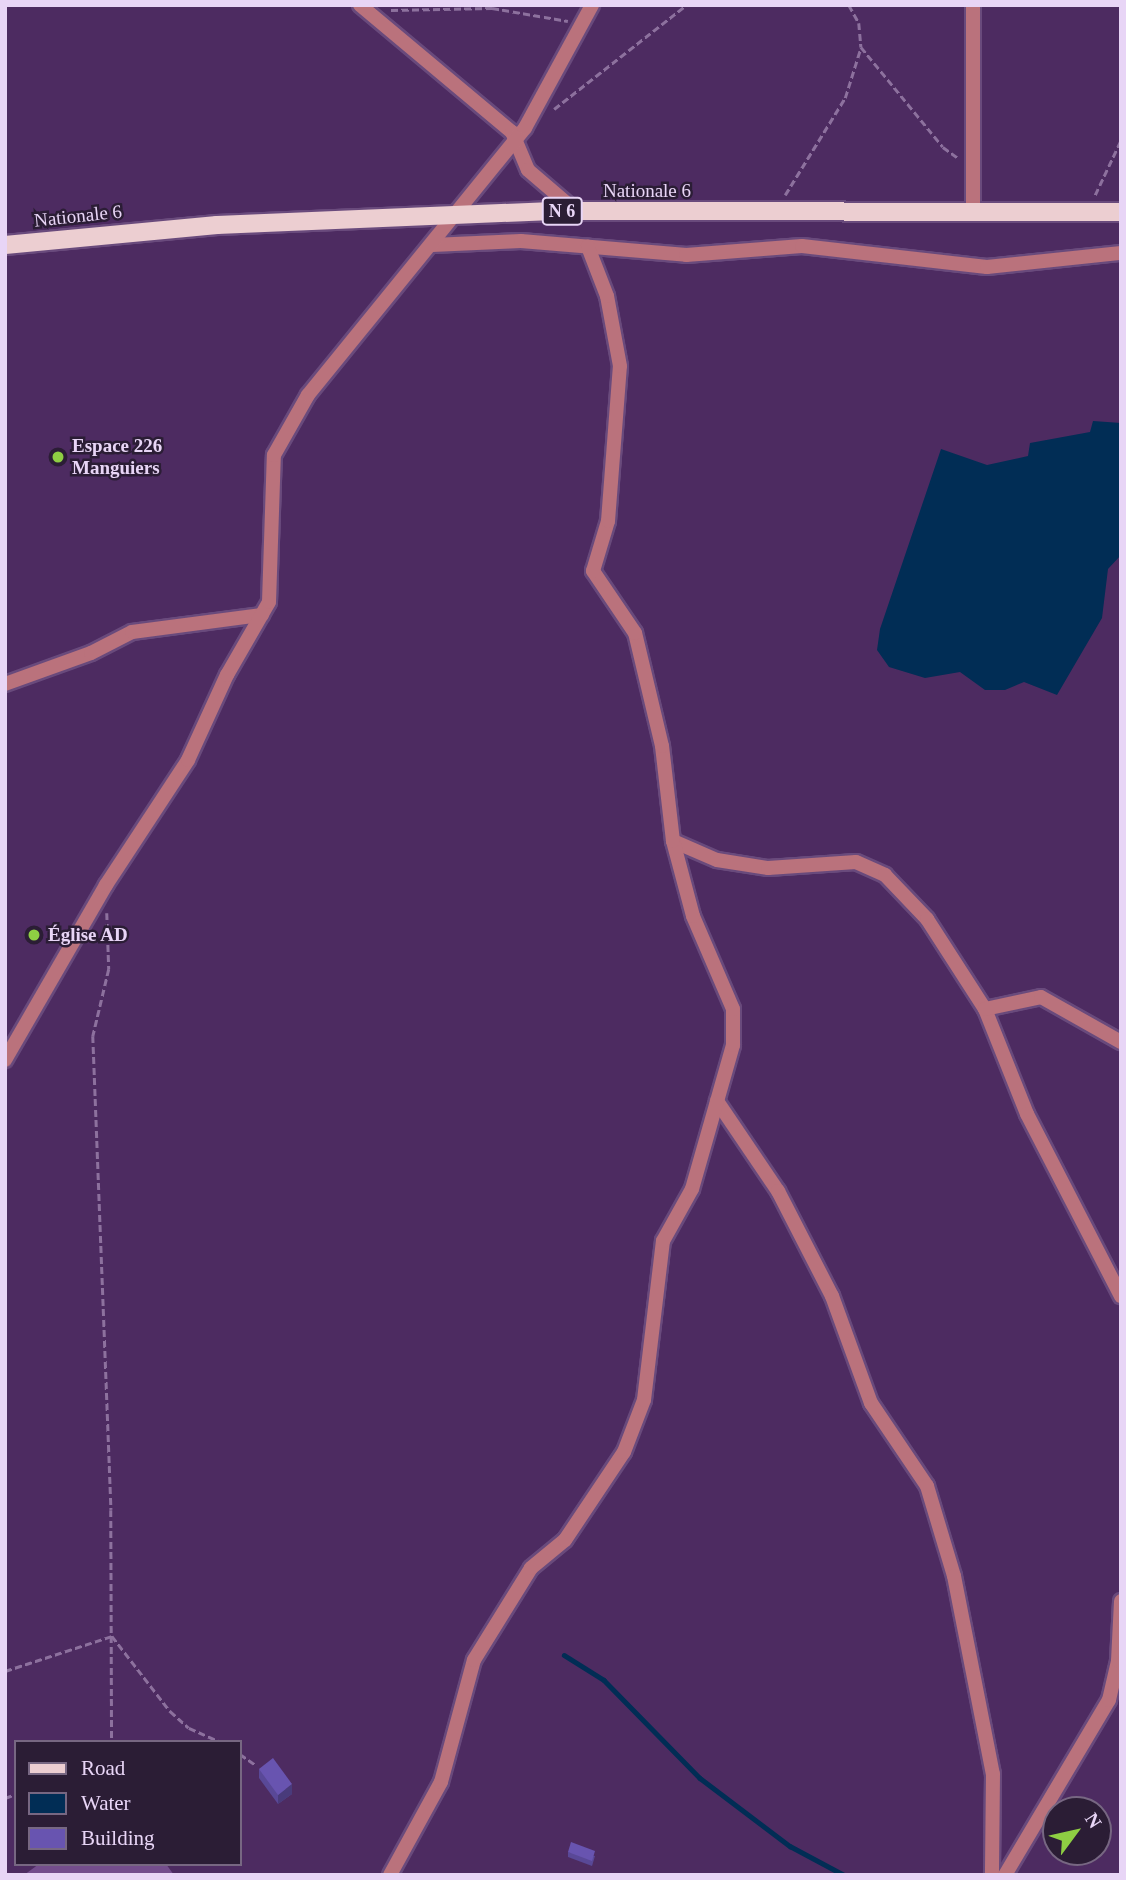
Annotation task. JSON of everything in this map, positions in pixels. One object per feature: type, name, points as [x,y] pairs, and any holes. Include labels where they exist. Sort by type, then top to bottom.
[{"type":"main road","name":"Nationale 6","points":[[5,245],[217,225],[456,215],[973,209],[1121,212]]},
{"type":"street","points":[[5,1060],[106,885],[188,760],[227,675],[262,615],[273,577],[274,455],[308,395],[517,139],[592,5]]},
{"type":"street","points":[[972,5],[973,209]]},
{"type":"street","points":[[364,8],[517,139],[528,170],[577,212]]},
{"type":"street","points":[[432,245],[522,240],[686,255],[802,246],[987,267],[1121,253]]},
{"type":"street","points":[[390,1875],[441,1782],[474,1660],[531,1568],[565,1540],[624,1452],[644,1400],[663,1241],[692,1188],[733,1045],[733,1009],[693,916],[673,841],[662,747],[635,633],[593,571],[608,520],[620,366],[607,296],[588,247]]},
{"type":"street","points":[[5,684],[132,632],[262,615]]},
{"type":"street","points":[[673,841],[717,860],[768,868],[856,862],[885,875],[927,919],[985,1009],[1027,1114],[1121,1296]]},
{"type":"street","points":[[985,1009],[1041,997],[1121,1042]]},
{"type":"street","points":[[717,1101],[778,1191],[832,1296],[871,1403],[927,1486],[954,1576],[993,1774],[992,1875]]},
{"type":"street","points":[[1005,1875],[1109,1700],[1118,1661],[1121,1601]]},
{"type":"path","points":[[547,113],[592,84],[686,5]]},
{"type":"path","points":[[774,213],[845,98],[861,47],[859,23],[849,5]]},
{"type":"path","points":[[364,8],[492,8],[530,11],[582,24]]},
{"type":"path","points":[[861,47],[943,147],[973,165]]},
{"type":"path","points":[[1090,212],[1101,174],[1121,140]]},
{"type":"path","points":[[106,885],[109,969],[93,1036],[113,1740]]},
{"type":"path","points":[[5,1671],[112,1636]]},
{"type":"path","points":[[112,1636],[170,1711],[189,1728],[216,1740]]},
{"type":"path","points":[[242,1755],[256,1765]]},
{"type":"shaded area","points":[[36,1866],[167,1866],[174,1875],[24,1875]]},
{"type":"water","points":[[1093,421],[1121,423],[1121,555],[1108,569],[1102,618],[1057,695],[1024,682],[1005,690],[985,690],[960,672],[925,678],[889,667],[877,650],[880,629],[941,449],[987,465],[1028,456],[1030,443],[1090,432]]},
{"type":"building","points":[[273,1758],[292,1784],[278,1795],[259,1769]]},
{"type":"building","points":[[571,1842],[595,1851],[592,1861],[568,1852]]},
{"type":"waterway","points":[[564,1655],[604,1680],[700,1778],[790,1846],[844,1875]]},
{"type":"place","name":"Espace 226 Manguiers","points":[[58,457]]},
{"type":"place","name":"Église AD","points":[[34,935]]}]
